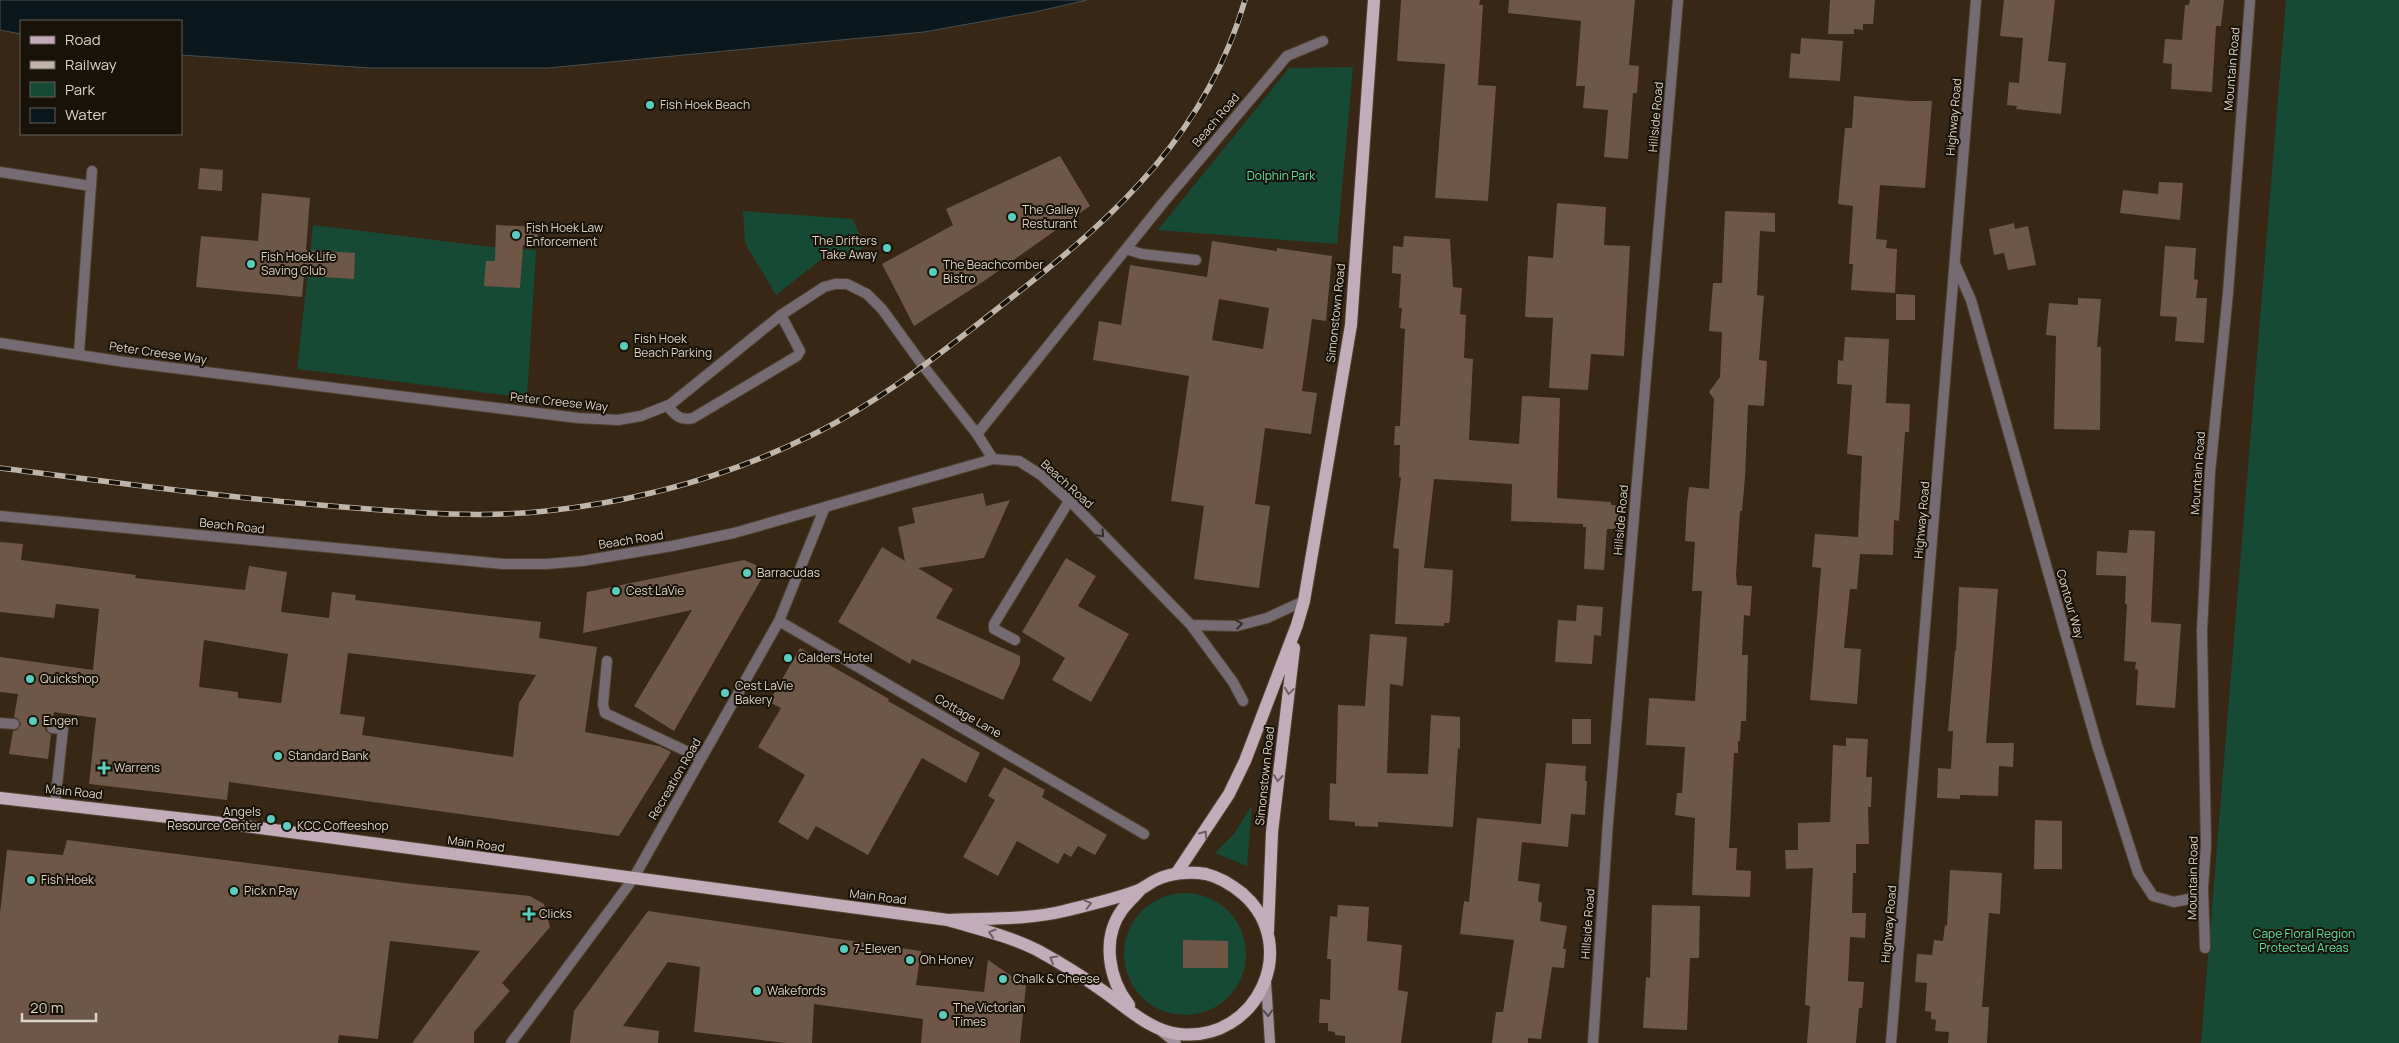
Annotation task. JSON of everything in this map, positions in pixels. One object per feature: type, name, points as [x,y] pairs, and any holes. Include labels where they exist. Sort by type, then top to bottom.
[{"type":"main road","name":"Simonstown Road","points":[[1176,874],[1207,830],[1233,786],[1265,713],[1304,601],[1351,325],[1374,0]]},
{"type":"main road","name":"Simonstown Road","points":[[1268,931],[1273,822],[1297,625]]},
{"type":"main road","name":"Main Road","points":[[0,798],[258,828],[948,920],[998,934],[1035,949],[1093,985],[1147,1024],[1178,1034],[1196,1035],[1226,1027],[1249,1009],[1266,982],[1271,958],[1268,931],[1253,903],[1232,884],[1206,874],[1176,874],[1157,880],[1140,890],[1046,914],[948,920]]},
{"type":"main road","name":"Main Road","points":[[1137,1015],[1119,993],[1110,964],[1111,936],[1120,912],[1140,890]]},
{"type":"main road","points":[[1266,982],[1270,1043]]},
{"type":"main road","points":[[1160,1029],[1176,1043]]},
{"type":"street","name":"Hillside Road","points":[[1593,1043],[1610,802],[1678,0]]},
{"type":"street","name":"Highway Road","points":[[1891,1043],[1976,0]]},
{"type":"street","name":"Mountain Road","points":[[2205,948],[2204,888],[2206,845],[2202,631],[2210,472],[2228,292],[2250,0]]},
{"type":"street","name":"Beach Road","points":[[977,434],[1126,249],[1287,56],[1323,41]]},
{"type":"street","points":[[79,353],[92,171]]},
{"type":"street","points":[[0,172],[92,186]]},
{"type":"street","points":[[1126,249],[1142,254],[1196,260]]},
{"type":"street","name":"Contour Way","points":[[1954,262],[1972,300],[2097,745],[2138,873],[2153,896],[2174,902],[2189,899],[2204,888]]},
{"type":"street","name":"Peter Creese Way","points":[[0,343],[79,353],[134,363],[578,418],[618,420],[641,416],[667,406],[781,315],[824,287],[835,284],[847,284],[867,294],[882,309],[977,434],[993,459]]},
{"type":"street","points":[[667,406],[678,418],[684,420],[692,418],[797,356],[800,352],[798,345],[781,315]]},
{"type":"street","name":"Beach Road","points":[[0,516],[524,565],[582,561],[672,546],[734,533],[993,459],[1019,461],[1041,475],[1069,501],[1191,625],[1233,682],[1244,701]]},
{"type":"street","points":[[1015,640],[994,629],[994,624],[1069,501]]},
{"type":"street","name":"Recreation Road","points":[[511,1043],[633,879],[779,621],[825,507]]},
{"type":"street","points":[[1191,625],[1237,626],[1267,618],[1304,601]]},
{"type":"street","name":"Cottage Lane","points":[[779,621],[1144,834]]},
{"type":"street","points":[[607,661],[602,704],[605,713],[701,758]]},
{"type":"street","points":[[0,723],[14,724]]},
{"type":"street","points":[[52,728],[63,729],[55,804]]},
{"type":"green space","name":"Cape Floral Region Protected Areas","points":[[2286,0],[2399,0],[2399,1043],[2201,1043]]},
{"type":"green space","name":"Dolphin Park","points":[[1353,67],[1337,244],[1158,230],[1289,68]]},
{"type":"green space","points":[[743,211],[853,219],[864,246],[857,253],[823,258],[776,295],[745,243]]},
{"type":"green space","points":[[313,225],[483,246],[536,250],[527,398],[297,369]]},
{"type":"green space","points":[[1252,805],[1247,866],[1215,853],[1234,834]]},
{"type":"green space","points":[[1185,893],[1208,897],[1228,911],[1242,931],[1246,954],[1242,977],[1228,997],[1208,1011],[1185,1015],[1162,1011],[1142,997],[1128,977],[1124,954],[1128,931],[1142,911],[1162,897]]},
{"type":"water","points":[[0,0],[1087,0],[1035,12],[924,32],[548,68],[370,68],[182,55],[182,20],[20,20],[20,34],[0,30]]},
{"type":"building","points":[[1401,0],[1480,0],[1479,5],[1483,5],[1478,85],[1496,86],[1488,201],[1435,198],[1445,64],[1397,61]]},
{"type":"building","points":[[1509,0],[1635,0],[1629,65],[1639,66],[1637,93],[1633,93],[1628,159],[1604,157],[1608,110],[1583,108],[1585,86],[1576,86],[1581,21],[1508,13]]},
{"type":"building","points":[[1830,0],[1875,0],[1873,24],[1863,24],[1863,30],[1854,29],[1854,34],[1828,34]]},
{"type":"building","points":[[2004,0],[2055,0],[2048,61],[2066,63],[2061,114],[2016,109],[2017,106],[2007,105],[2009,82],[2019,83],[2023,38],[2000,36]]},
{"type":"building","points":[[2190,0],[2224,0],[2221,26],[2216,26],[2212,92],[2171,89],[2172,64],[2163,63],[2165,39],[2182,40],[2185,5],[2189,5]]},
{"type":"building","points":[[1801,38],[1843,41],[1840,81],[1789,78],[1791,53],[1800,54]]},
{"type":"building","points":[[1854,96],[1932,101],[1925,188],[1880,185],[1876,239],[1887,240],[1886,248],[1897,249],[1895,293],[1851,290],[1853,264],[1849,264],[1853,206],[1838,204],[1845,128],[1852,128]]},
{"type":"building","name":"The Galley Resturant","points":[[1060,156],[1090,206],[984,281],[914,326],[882,264],[953,225],[946,209]]},
{"type":"building","points":[[200,168],[223,170],[222,191],[198,189]]},
{"type":"building","points":[[2159,182],[2183,183],[2180,220],[2120,213],[2123,190],[2158,194]]},
{"type":"building","name":"Fish Hoek Life Saving Club","points":[[262,193],[310,198],[306,250],[355,253],[354,279],[304,276],[302,297],[196,287],[201,236],[258,241]]},
{"type":"building","points":[[1557,203],[1606,207],[1604,245],[1630,246],[1624,356],[1591,354],[1588,390],[1549,388],[1553,318],[1525,317],[1528,256],[1553,258]]},
{"type":"building","points":[[1725,211],[1775,213],[1775,232],[1760,231],[1757,295],[1764,296],[1759,360],[1767,361],[1764,406],[1748,405],[1745,477],[1742,511],[1740,511],[1736,575],[1737,585],[1752,586],[1750,616],[1744,615],[1742,655],[1748,655],[1746,721],[1741,721],[1738,753],[1734,753],[1729,848],[1737,848],[1736,870],[1751,871],[1750,897],[1692,895],[1695,818],[1675,815],[1677,793],[1682,793],[1685,747],[1646,745],[1649,698],[1695,701],[1702,591],[1692,591],[1695,542],[1685,541],[1687,504],[1689,487],[1709,489],[1714,399],[1709,392],[1720,377],[1722,332],[1709,331],[1713,283],[1722,283]]},
{"type":"building","points":[[2014,223],[2015,229],[2028,226],[2036,265],[2008,270],[2004,253],[1994,255],[1989,229]]},
{"type":"building","points":[[496,225],[538,227],[537,246],[523,245],[520,288],[484,286],[486,261],[495,261]]},
{"type":"building","points":[[1404,236],[1450,239],[1453,287],[1462,288],[1460,314],[1466,315],[1464,358],[1473,359],[1469,440],[1519,444],[1522,396],[1560,398],[1557,498],[1611,502],[1611,505],[1625,506],[1623,529],[1607,529],[1604,570],[1584,569],[1586,527],[1583,527],[1583,524],[1511,521],[1512,484],[1434,479],[1424,568],[1453,570],[1450,619],[1449,623],[1444,623],[1444,626],[1395,624],[1399,549],[1393,548],[1401,477],[1399,477],[1400,445],[1394,445],[1395,426],[1400,426],[1405,329],[1400,328],[1402,308],[1399,308],[1401,274],[1392,273],[1393,246],[1403,247]]},
{"type":"building","points":[[1212,241],[1277,251],[1277,248],[1332,256],[1326,321],[1312,319],[1302,391],[1317,393],[1311,434],[1265,428],[1255,504],[1270,506],[1259,588],[1194,579],[1204,506],[1171,501],[1189,376],[1093,360],[1099,321],[1121,325],[1130,265],[1207,277]],"holes":[[[1219,299],[1269,308],[1263,349],[1212,340]]]},
{"type":"building","points":[[2165,246],[2196,248],[2194,279],[2198,280],[2196,298],[2207,298],[2204,343],[2175,341],[2177,317],[2160,316]]},
{"type":"building","points":[[1896,294],[1915,295],[1915,320],[1896,320]]},
{"type":"building","points":[[2078,298],[2101,299],[2097,347],[2101,347],[2100,430],[2054,429],[2056,336],[2046,335],[2049,303],[2078,305]]},
{"type":"building","points":[[1845,337],[1889,339],[1886,403],[1910,404],[1909,432],[1905,432],[1899,521],[1894,520],[1893,555],[1860,554],[1857,589],[1850,589],[1844,648],[1861,649],[1857,704],[1810,700],[1821,568],[1812,567],[1815,534],[1858,537],[1862,456],[1847,454],[1852,385],[1837,384],[1838,360],[1843,361]]},
{"type":"building","points":[[983,493],[986,506],[1010,500],[984,558],[918,568],[953,589],[936,618],[1020,656],[1020,664],[1003,700],[912,659],[910,664],[838,622],[882,547],[905,561],[898,527],[915,523],[912,508]]},
{"type":"building","points":[[2129,530],[2155,531],[2151,622],[2181,624],[2175,708],[2136,705],[2138,670],[2135,669],[2136,662],[2124,661],[2127,604],[2125,604],[2126,576],[2096,575],[2097,551],[2127,553]]},
{"type":"building","points":[[0,542],[23,544],[21,560],[136,575],[135,578],[245,590],[249,566],[287,572],[281,612],[329,618],[332,592],[356,595],[355,600],[541,622],[539,638],[597,647],[585,732],[659,746],[671,752],[619,836],[229,782],[227,800],[89,784],[96,718],[54,712],[53,721],[49,722],[45,727],[46,731],[51,735],[48,759],[9,754],[13,731],[17,730],[21,724],[14,717],[18,694],[0,692],[0,657],[93,670],[99,609],[56,604],[54,618],[0,612]],"holes":[[[204,640],[288,654],[281,703],[238,698],[238,692],[199,687]],[[348,653],[536,675],[519,703],[513,757],[362,735],[365,717],[340,714]]]},
{"type":"building","points":[[1066,558],[1096,576],[1078,606],[1129,634],[1091,702],[1052,680],[1065,658],[1022,632]]},
{"type":"building","points":[[744,560],[756,565],[762,578],[674,731],[634,706],[692,610],[583,633],[587,592]]},
{"type":"building","points":[[1959,587],[1998,589],[1986,743],[2014,743],[2013,767],[1999,766],[1998,796],[1960,795],[1960,799],[1937,798],[1938,768],[1951,769],[1953,731],[1948,731],[1956,651]]},
{"type":"building","points":[[1577,605],[1603,607],[1601,636],[1594,635],[1592,664],[1555,662],[1558,620],[1576,621]]},
{"type":"building","points":[[1370,634],[1407,637],[1403,686],[1390,684],[1387,773],[1428,774],[1431,715],[1460,717],[1460,749],[1458,748],[1453,827],[1378,822],[1378,827],[1355,826],[1355,822],[1329,820],[1330,783],[1336,784],[1338,705],[1365,706]]},
{"type":"building","points":[[800,648],[980,753],[966,783],[922,758],[868,855],[816,826],[808,840],[778,822],[805,775],[758,747],[781,708],[769,702]]},
{"type":"building","points":[[1572,719],[1591,719],[1591,744],[1572,744]]},
{"type":"building","points":[[1846,738],[1868,739],[1866,777],[1872,777],[1871,807],[1868,807],[1869,844],[1856,844],[1856,873],[1853,873],[1852,913],[1866,913],[1865,938],[1850,937],[1848,981],[1864,982],[1862,1008],[1859,1008],[1856,1043],[1807,1043],[1810,1006],[1805,1005],[1813,868],[1786,869],[1785,850],[1798,850],[1798,823],[1830,822],[1833,745],[1846,746]]},
{"type":"building","points":[[1546,763],[1586,766],[1585,815],[1571,814],[1568,847],[1522,842],[1518,881],[1540,884],[1538,901],[1542,903],[1540,921],[1567,926],[1563,949],[1566,949],[1564,968],[1552,967],[1541,1039],[1528,1038],[1528,1043],[1492,1043],[1496,1012],[1503,1012],[1514,940],[1460,934],[1464,901],[1469,902],[1477,818],[1541,824]]},
{"type":"building","points":[[1004,767],[1045,790],[1042,797],[1107,835],[1095,855],[1078,846],[1071,857],[1064,853],[1058,864],[1017,841],[998,876],[963,857],[995,800],[988,796]]},
{"type":"building","points":[[2035,820],[2062,821],[2062,869],[2034,869]]},
{"type":"building","points":[[67,840],[412,884],[530,896],[544,904],[550,927],[502,983],[510,991],[474,1032],[474,1043],[412,1043],[480,951],[390,941],[378,1039],[339,1035],[338,1043],[0,1043],[0,913],[7,850],[63,855]]},
{"type":"building","points":[[1950,870],[2002,873],[2000,914],[1989,913],[1982,1007],[1989,1007],[1987,1043],[1948,1043],[1949,1032],[1935,1031],[1936,1020],[1931,1019],[1931,1012],[1925,1011],[1927,983],[1915,982],[1917,954],[1932,955],[1934,940],[1943,941],[1945,925],[1947,926]]},
{"type":"building","points":[[1338,905],[1369,907],[1367,941],[1402,945],[1398,990],[1408,992],[1401,1043],[1345,1043],[1345,1036],[1335,1035],[1335,1032],[1328,1031],[1328,1023],[1319,1023],[1320,999],[1330,1000],[1331,959],[1327,959],[1330,916],[1337,917]]},
{"type":"building","points":[[1652,905],[1700,906],[1699,958],[1690,958],[1687,1030],[1643,1028],[1646,977],[1650,978]]},
{"type":"building","points":[[648,911],[921,951],[916,985],[984,992],[988,960],[1026,986],[1020,1043],[921,1043],[923,1019],[814,1004],[812,1043],[786,1043],[694,1032],[700,967],[668,962],[623,1026],[659,1031],[658,1043],[570,1043],[574,1011]]},
{"type":"building","points":[[1183,940],[1228,941],[1228,968],[1183,968]]},
{"type":"railway","points":[[0,468],[267,500],[403,512],[499,514],[546,511],[615,501],[682,485],[748,463],[812,435],[892,388],[967,333],[1090,232],[1124,200],[1155,166],[1183,129],[1208,90],[1229,47],[1245,0]]},
{"type":"place","name":"Fish Hoek Beach","points":[[650,105]]},
{"type":"place","name":"The Galley Resturant","points":[[1012,217]]},
{"type":"place","name":"Fish Hoek Law Enforcement","points":[[516,235]]},
{"type":"place","name":"The Drifters Take Away","points":[[887,248]]},
{"type":"place","name":"Fish Hoek Life Saving Club","points":[[251,264]]},
{"type":"place","name":"The Beachcomber Bistro","points":[[933,272]]},
{"type":"place","name":"Fish Hoek Beach Parking","points":[[624,346]]},
{"type":"place","name":"Barracudas","points":[[747,573]]},
{"type":"place","name":"Cest LaVie","points":[[616,591]]},
{"type":"place","name":"Calders Hotel","points":[[788,658]]},
{"type":"place","name":"Quickshop","points":[[30,679]]},
{"type":"place","name":"Cest LaVie Bakery","points":[[725,693]]},
{"type":"place","name":"Engen","points":[[33,721]]},
{"type":"place","name":"Standard Bank","points":[[278,756]]},
{"type":"place","name":"Warrens","points":[[104,768]]},
{"type":"place","name":"Angels Resource Center","points":[[271,819]]},
{"type":"place","name":"KCC Coffeeshop","points":[[287,826]]},
{"type":"place","name":"Fish Hoek","points":[[31,880]]},
{"type":"place","name":"Pick n Pay","points":[[234,891]]},
{"type":"place","name":"Clicks","points":[[529,914]]},
{"type":"place","name":"7-Eleven","points":[[844,949]]},
{"type":"place","name":"Oh Honey","points":[[910,960]]},
{"type":"place","name":"Chalk & Cheese","points":[[1003,979]]},
{"type":"place","name":"Wakefords","points":[[757,991]]},
{"type":"place","name":"The Victorian Times","points":[[943,1015]]}]
